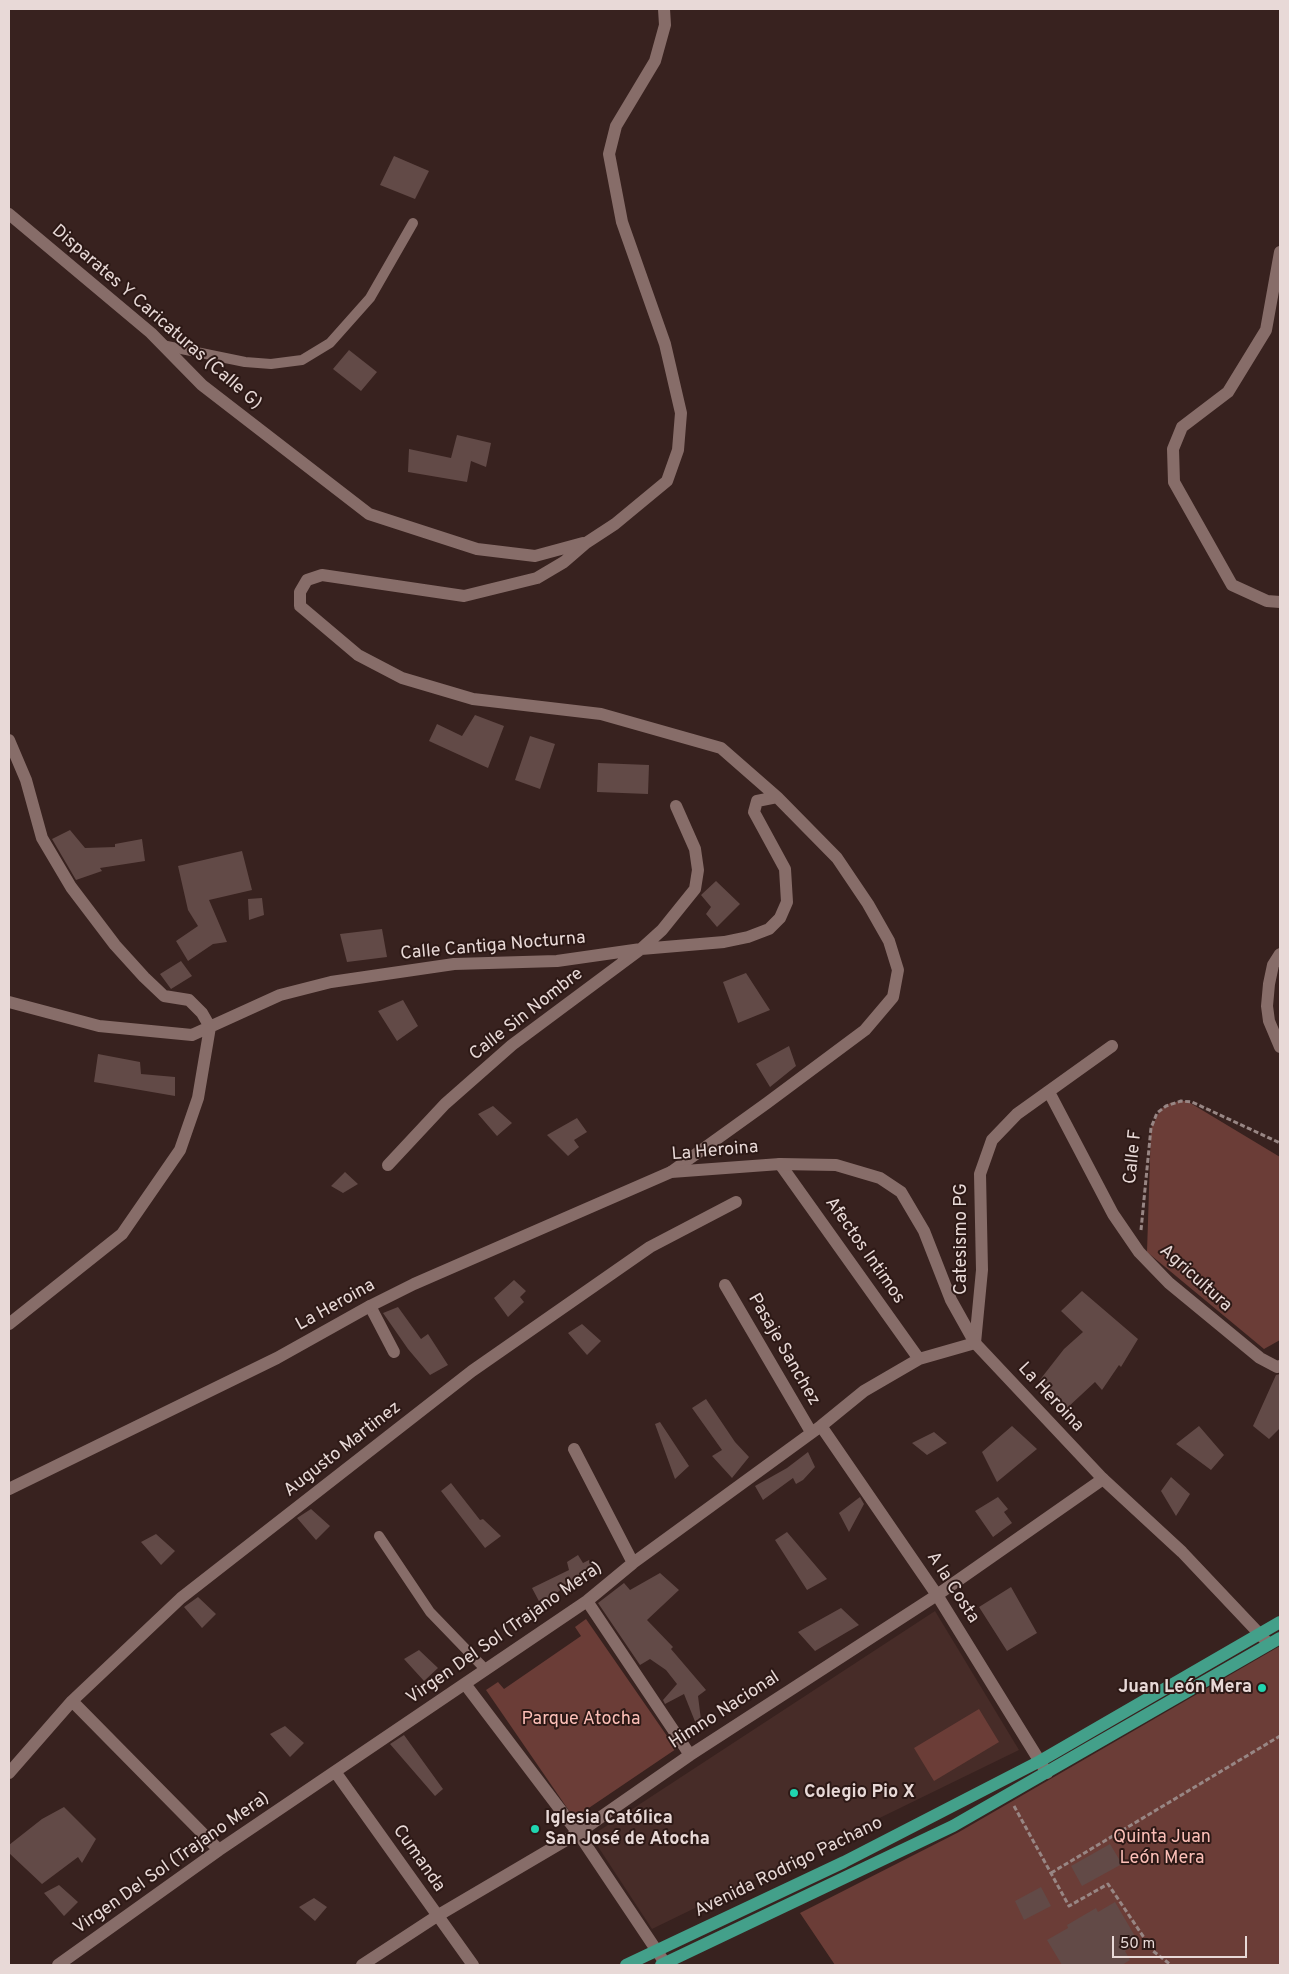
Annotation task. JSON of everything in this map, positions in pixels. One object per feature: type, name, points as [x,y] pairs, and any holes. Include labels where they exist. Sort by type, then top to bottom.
[{"type":"main road","name":"Avenida Rodrigo Pachano","points":[[626,1965],[844,1862],[1040,1761],[1280,1622]]},
{"type":"main road","name":"Avenida Rodrigo Pachano","points":[[663,1964],[953,1826],[1275,1641]]},
{"type":"street","points":[[664,9],[665,25],[655,61],[616,126],[609,154],[622,222],[665,344],[681,412],[678,450],[667,482],[615,524],[586,543],[564,562],[537,578],[464,596],[322,575],[307,580],[300,592],[300,606],[358,655],[402,678],[473,699],[602,714],[721,748],[777,797],[837,858],[889,941],[898,970],[893,997],[865,1030],[760,1109],[670,1172]]},
{"type":"street","name":"Disparates Y Caricaturas (Calle G)","points":[[9,214],[162,345],[202,385],[369,514],[477,549],[535,556],[586,543]]},
{"type":"street","points":[[1280,252],[1266,330],[1228,392],[1182,427],[1172,449],[1174,482],[1232,585],[1267,602],[1280,602]]},
{"type":"street","points":[[9,740],[26,780],[42,838],[71,887],[115,945],[164,996],[189,1000],[202,1013],[210,1027],[198,1098],[180,1150],[122,1234],[9,1324]]},
{"type":"street","name":"Calle Cantiga Nocturna","points":[[9,1002],[99,1026],[192,1035],[280,995],[331,982],[454,964],[557,961],[641,949],[724,942],[769,930],[775,924],[787,902],[785,869],[754,812],[757,801],[777,797]]},
{"type":"street","name":"Calle Sin Nombre","points":[[388,1165],[445,1104],[512,1045],[641,949],[662,930],[695,889],[698,870],[695,849],[676,806]]},
{"type":"street","points":[[1279,954],[1273,964],[1268,984],[1267,1006],[1269,1021],[1280,1047]]},
{"type":"street","name":"Catesismo PG","points":[[975,1343],[982,1270],[980,1174],[992,1140],[1017,1114],[1112,1046]]},
{"type":"street","name":"Agricultura","points":[[1049,1092],[1113,1214],[1139,1252],[1169,1283],[1260,1358],[1277,1367],[1280,1366]]},
{"type":"street","name":"La Heroina","points":[[9,1489],[277,1358],[370,1306],[670,1172],[780,1164],[836,1165],[880,1178],[901,1192],[924,1231],[951,1300],[975,1343],[1103,1479],[1182,1552],[1261,1634],[1275,1641]]},
{"type":"street","name":"Afectos Intimos","points":[[780,1164],[919,1359]]},
{"type":"street","name":"Augusto Martinez","points":[[9,1772],[72,1701],[181,1598],[472,1371],[650,1247],[736,1202]]},
{"type":"street","name":"Pasaje Sanchez","points":[[725,1285],[816,1429]]},
{"type":"street","points":[[370,1306],[394,1352]]},
{"type":"street","name":"Virgen Del Sol (Trajano Mera)","points":[[58,1965],[219,1850],[587,1601],[633,1563],[816,1429],[864,1391],[919,1359],[975,1343]]},
{"type":"street","name":"A la Costa","points":[[816,1429],[937,1595],[1047,1773]]},
{"type":"street","points":[[574,1449],[633,1563]]},
{"type":"street","name":"Himno Nacional","points":[[362,1965],[437,1916],[578,1833],[690,1755],[937,1595],[1103,1479]]},
{"type":"street","points":[[587,1601],[690,1755]]},
{"type":"street","points":[[465,1684],[578,1833],[659,1950],[663,1964]]},
{"type":"street","points":[[72,1701],[219,1850]]},
{"type":"street","name":"Cumanda","points":[[336,1772],[473,1965]]},
{"type":"lane","points":[[162,345],[245,362],[271,364],[302,360],[330,343],[370,298],[413,223]]},
{"type":"lane","points":[[379,1536],[430,1612],[486,1670]]},
{"type":"path","name":"Calle F","points":[[1139,1252],[1150,1128],[1161,1109],[1176,1102],[1192,1102],[1280,1143]]},
{"type":"path","points":[[1051,1873],[1280,1736]]},
{"type":"path","points":[[1012,1802],[1069,1906],[1108,1884],[1153,1951],[1171,1965]]},
{"type":"shaded area","name":"Colegio Pio X","points":[[935,1611],[1019,1750],[652,1929],[591,1836]]},
{"type":"green space","points":[[1187,1101],[1280,1157],[1280,1340],[1264,1349],[1147,1252],[1151,1128],[1161,1109],[1170,1103]]},
{"type":"green space","name":"Parque Atocha","points":[[586,1619],[676,1749],[574,1818],[486,1690],[498,1682],[504,1689],[581,1636],[575,1627]]},
{"type":"green space","name":"Quinta Juan León Mera","points":[[1280,1646],[1280,1965],[835,1965],[800,1913],[959,1832]]},
{"type":"green space","points":[[979,1709],[999,1742],[934,1781],[914,1748]]},
{"type":"building","points":[[394,156],[429,171],[415,199],[380,185]]},
{"type":"building","points":[[349,350],[377,372],[361,391],[333,369]]},
{"type":"building","points":[[457,435],[491,443],[486,467],[471,461],[467,482],[408,472],[409,449],[451,458]]},
{"type":"building","points":[[475,715],[504,726],[488,768],[429,741],[437,724],[462,736]]},
{"type":"building","points":[[530,736],[555,744],[540,789],[515,780]]},
{"type":"building","points":[[598,763],[649,765],[648,794],[597,792]]},
{"type":"building","points":[[70,830],[85,848],[115,847],[115,844],[142,839],[145,861],[100,868],[102,871],[76,880],[52,839]]},
{"type":"building","points":[[242,851],[252,890],[209,900],[227,942],[213,944],[188,961],[176,941],[198,926],[188,910],[178,866]]},
{"type":"building","points":[[716,881],[740,904],[717,927],[706,914],[711,907],[701,895]]},
{"type":"building","points":[[262,898],[264,915],[249,920],[248,899]]},
{"type":"building","points":[[382,929],[387,957],[347,962],[340,934]]},
{"type":"building","points":[[181,961],[192,976],[171,989],[160,974]]},
{"type":"building","points":[[746,973],[770,1010],[738,1023],[723,982]]},
{"type":"building","points":[[403,1000],[418,1026],[397,1041],[378,1011]]},
{"type":"building","points":[[789,1046],[796,1066],[770,1087],[756,1064]]},
{"type":"building","points":[[98,1054],[140,1062],[141,1074],[175,1077],[175,1096],[94,1082]]},
{"type":"building","points":[[493,1106],[512,1123],[497,1136],[478,1114]]},
{"type":"building","points":[[577,1118],[587,1132],[574,1140],[579,1147],[568,1156],[547,1135]]},
{"type":"building","points":[[345,1172],[358,1184],[343,1193],[331,1186]]},
{"type":"building","points":[[514,1280],[526,1291],[520,1297],[524,1302],[508,1317],[494,1298]]},
{"type":"building","points":[[1082,1291],[1138,1339],[1121,1367],[1119,1365],[1102,1390],[1095,1382],[1067,1408],[1039,1381],[1064,1349],[1083,1332],[1061,1311]]},
{"type":"building","points":[[398,1307],[421,1339],[428,1334],[448,1365],[430,1375],[408,1349],[383,1313]]},
{"type":"building","points":[[582,1324],[601,1341],[587,1355],[568,1333]]},
{"type":"building","points":[[1280,1374],[1280,1428],[1269,1439],[1253,1426],[1276,1375]]},
{"type":"building","points":[[706,1399],[735,1442],[749,1457],[732,1478],[712,1456],[722,1450],[692,1408]]},
{"type":"building","points":[[660,1422],[689,1466],[675,1479],[655,1424]]},
{"type":"building","points":[[1012,1426],[1037,1449],[997,1482],[982,1452]]},
{"type":"building","points":[[1199,1426],[1224,1455],[1211,1470],[1176,1444]]},
{"type":"building","points":[[934,1432],[947,1443],[927,1455],[912,1443]]},
{"type":"building","points":[[808,1452],[815,1467],[803,1480],[796,1484],[793,1478],[763,1500],[755,1486],[787,1468]]},
{"type":"building","points":[[1171,1477],[1190,1494],[1176,1516],[1161,1491]]},
{"type":"building","points":[[451,1483],[480,1520],[483,1519],[501,1536],[485,1548],[441,1491]]},
{"type":"building","points":[[860,1497],[864,1504],[849,1532],[839,1513]]},
{"type":"building","points":[[998,1497],[1008,1509],[1004,1512],[1012,1523],[993,1537],[975,1511]]},
{"type":"building","points":[[311,1509],[330,1526],[316,1540],[297,1518]]},
{"type":"building","points":[[787,1532],[827,1579],[807,1590],[775,1540]]},
{"type":"building","points":[[156,1534],[175,1551],[161,1565],[141,1542]]},
{"type":"building","points":[[578,1555],[583,1563],[589,1560],[592,1565],[587,1569],[589,1572],[577,1580],[576,1578],[541,1605],[532,1588],[569,1570],[567,1562]]},
{"type":"building","points":[[660,1573],[679,1590],[647,1620],[673,1647],[671,1649],[706,1690],[698,1696],[702,1728],[698,1729],[684,1694],[665,1704],[663,1700],[677,1684],[666,1670],[650,1659],[640,1665],[598,1603],[624,1583],[630,1590]]},
{"type":"building","points":[[1011,1587],[1037,1633],[1007,1651],[979,1607]]},
{"type":"building","points":[[198,1597],[216,1614],[202,1628],[184,1607]]},
{"type":"building","points":[[841,1608],[859,1625],[815,1651],[798,1632]]},
{"type":"building","points":[[419,1650],[438,1668],[424,1681],[404,1659]]},
{"type":"building","points":[[285,1726],[304,1743],[290,1757],[270,1734]]},
{"type":"building","points":[[404,1735],[443,1789],[435,1796],[390,1744]]},
{"type":"building","points":[[64,1807],[96,1839],[82,1863],[78,1857],[42,1884],[9,1853],[9,1845],[42,1819]]},
{"type":"building","points":[[1110,1844],[1122,1864],[1082,1886],[1071,1866]]},
{"type":"building","points":[[59,1885],[78,1902],[64,1916],[44,1893]]},
{"type":"building","points":[[1041,1887],[1051,1906],[1024,1920],[1015,1901]]},
{"type":"building","points":[[314,1898],[327,1907],[315,1921],[299,1907]]},
{"type":"building","points":[[1115,1902],[1139,1943],[1125,1951],[1130,1960],[1122,1965],[1062,1965],[1047,1940],[1068,1928],[1067,1925],[1096,1908],[1098,1912]]},
{"type":"place","name":"Juan León Mera","points":[[1262,1688]]},
{"type":"place","name":"Colegio Pio X","points":[[794,1793]]},
{"type":"place","name":"Iglesia Católica San José de Atocha","points":[[535,1829]]}]
